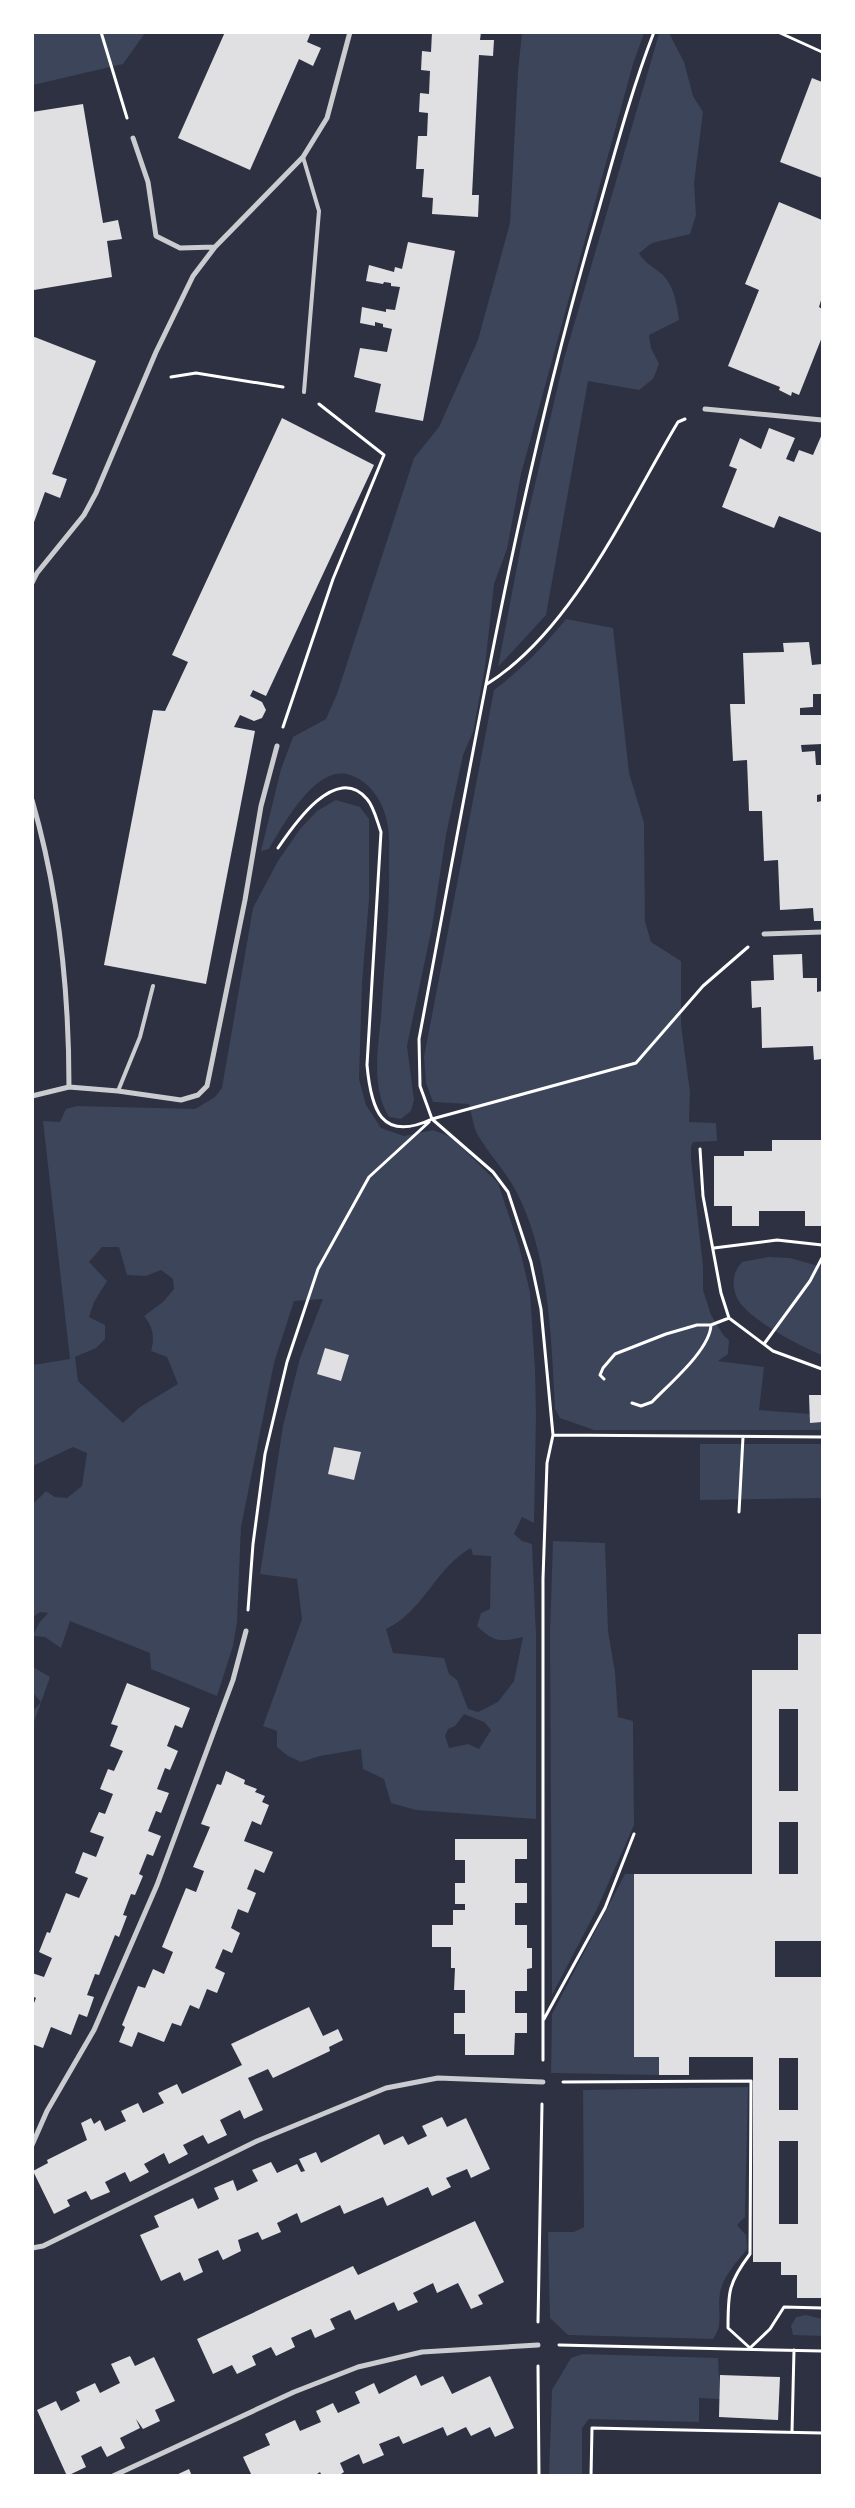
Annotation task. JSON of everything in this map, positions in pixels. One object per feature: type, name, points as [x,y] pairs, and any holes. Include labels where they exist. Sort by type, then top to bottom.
[{"type":"street","points":[[32,583],[37,573],[84,515],[96,493],[143,382],[194,276],[215,247],[303,157],[327,118],[350,32]]},
{"type":"street","points":[[133,138],[148,182],[156,236],[180,248],[215,247]]},
{"type":"street","points":[[706,409],[822,420]]},
{"type":"street","points":[[32,1096],[69,1087],[118,1091],[181,1100],[198,1095],[207,1086],[245,900],[261,806],[277,746]]},
{"type":"street","points":[[32,800],[46,847],[60,934],[69,1032],[69,1087]]},
{"type":"street","points":[[764,934],[822,932]]},
{"type":"street","points":[[32,2145],[47,2112],[94,2030],[156,1885],[233,1680],[246,1631]]},
{"type":"street","points":[[32,2248],[42,2246],[257,2141],[386,2088],[438,2078],[543,2082]]},
{"type":"street","points":[[113,2476],[294,2392],[358,2367],[422,2352],[538,2345]]},
{"type":"lane","points":[[303,157],[319,211],[304,392]]},
{"type":"lane","points":[[118,1091],[140,1037],[153,986]]},
{"type":"path","points":[[101,32],[133,138]]},
{"type":"path","points":[[539,2476],[538,2345],[543,2082],[543,1579],[547,1463],[553,1435],[541,1310],[531,1262],[508,1192],[493,1172],[432,1119],[420,1086],[419,1039],[532,460],[570,310],[638,72],[654,32]]},
{"type":"path","points":[[778,32],[822,52]]},
{"type":"path","points":[[143,382],[196,373],[304,392],[384,455],[333,579],[277,746]]},
{"type":"path","points":[[487,684],[510,670],[533,647],[578,589],[619,525],[678,422],[706,409]]},
{"type":"path","points":[[274,854],[300,816],[329,792],[343,789],[355,790],[367,799],[381,832],[367,1065],[368,1080],[373,1101],[384,1121],[396,1127],[416,1126],[432,1119],[636,1063],[703,986],[764,934]]},
{"type":"path","points":[[246,1631],[253,1544],[265,1454],[287,1362],[318,1269],[369,1177],[432,1119]]},
{"type":"path","points":[[700,1149],[703,1196],[721,1293],[730,1318],[772,1351],[822,1369]]},
{"type":"path","points":[[714,1248],[777,1240],[822,1245]]},
{"type":"path","points":[[764,1344],[810,1281],[822,1258]]},
{"type":"path","points":[[604,1379],[600,1375],[603,1368],[616,1354],[697,1325],[711,1325],[730,1318]]},
{"type":"path","points":[[632,1403],[641,1406],[652,1402],[703,1348],[711,1333],[711,1325]]},
{"type":"path","points":[[553,1435],[822,1437]]},
{"type":"path","points":[[739,1512],[743,1436]]},
{"type":"path","points":[[543,2019],[605,1908],[634,1834]]},
{"type":"path","points":[[543,2082],[751,2081],[750,2254],[734,2275],[730,2287],[728,2315],[728,2328],[750,2348]]},
{"type":"path","points":[[750,2348],[770,2330],[784,2307],[822,2308]]},
{"type":"path","points":[[538,2345],[822,2351]]},
{"type":"path","points":[[792,2432],[794,2350]]},
{"type":"path","points":[[591,2476],[592,2428],[822,2433]]},
{"type":"shaded area","points":[[33,33],[145,33],[123,64],[33,85]]},
{"type":"shaded area","points":[[522,33],[644,33],[633,64],[521,474],[507,549],[494,584],[485,667],[473,732],[463,755],[446,835],[432,927],[407,1046],[414,1100],[411,1111],[401,1119],[389,1117],[383,1106],[378,1081],[377,1055],[389,903],[389,832],[384,811],[376,795],[365,783],[350,775],[337,774],[325,778],[302,799],[269,849],[261,851],[281,769],[293,737],[326,719],[337,694],[414,458],[439,427],[478,340],[510,223],[518,71]]},
{"type":"shaded area","points":[[669,33],[684,62],[693,96],[703,112],[694,183],[696,215],[690,234],[652,243],[639,253],[646,262],[667,279],[676,302],[679,320],[649,335],[651,348],[659,364],[653,379],[639,390],[588,381],[546,615],[498,667],[522,540],[564,359],[659,34]]},
{"type":"shaded area","points":[[566,619],[613,628],[629,773],[644,823],[645,921],[651,942],[681,961],[681,1025],[690,1092],[689,1122],[716,1123],[717,1141],[693,1142],[691,1146],[691,1159],[703,1266],[703,1290],[711,1315],[724,1336],[729,1340],[728,1354],[718,1361],[764,1367],[759,1410],[810,1414],[810,1422],[822,1422],[822,1430],[594,1430],[560,1418],[555,1409],[550,1328],[543,1274],[529,1222],[519,1197],[477,1133],[469,1104],[433,1102],[426,1083],[424,1057],[494,690],[532,657]]},
{"type":"shaded area","points":[[336,800],[360,807],[369,819],[369,899],[362,983],[359,1079],[366,1105],[381,1128],[404,1136],[433,1130],[451,1137],[498,1183],[519,1246],[530,1292],[536,1417],[534,1523],[522,1517],[514,1534],[522,1541],[532,1544],[536,1635],[536,1819],[416,1810],[391,1803],[384,1779],[363,1769],[361,1749],[320,1756],[301,1762],[288,1756],[277,1747],[277,1731],[263,1726],[302,1619],[297,1579],[260,1574],[283,1426],[300,1358],[323,1299],[294,1301],[274,1363],[241,1527],[237,1622],[233,1646],[217,1696],[151,1669],[150,1653],[70,1621],[61,1648],[45,1637],[33,1636],[39,1623],[48,1613],[40,1612],[33,1617],[33,1504],[46,1491],[55,1497],[67,1498],[82,1486],[87,1453],[73,1447],[33,1466],[33,1365],[70,1359],[43,1121],[60,1122],[66,1109],[77,1106],[195,1109],[215,1097],[222,1088],[253,908],[278,861],[300,829],[317,811]],"holes":[[[102,1247],[119,1247],[127,1275],[146,1276],[161,1270],[173,1279],[174,1289],[163,1302],[144,1316],[152,1332],[151,1351],[167,1357],[178,1384],[140,1407],[123,1423],[78,1381],[75,1357],[96,1348],[105,1339],[105,1325],[89,1317],[94,1302],[107,1281],[89,1262]],[[471,1548],[473,1555],[491,1556],[490,1609],[481,1613],[477,1626],[489,1636],[498,1640],[523,1637],[514,1681],[498,1702],[478,1712],[468,1709],[457,1680],[449,1674],[444,1658],[393,1653],[386,1629],[411,1611],[448,1566]],[[464,1714],[484,1722],[491,1730],[479,1749],[468,1744],[449,1748],[445,1736],[448,1729],[455,1726]]]},
{"type":"shaded area","points":[[768,1257],[790,1258],[822,1267],[822,1355],[801,1346],[762,1323],[742,1306],[737,1298],[734,1283],[735,1274],[742,1262]]},
{"type":"shaded area","points":[[700,1444],[822,1444],[822,1498],[700,1500]]},
{"type":"shaded area","points":[[553,1541],[605,1543],[608,1631],[615,1672],[618,1717],[633,1721],[634,1825],[597,1909],[552,1995],[550,1633]]},
{"type":"shaded area","points":[[33,1667],[50,1677],[33,1725],[33,1711],[41,1702],[33,1693]]},
{"type":"shaded area","points":[[625,1874],[634,1874],[634,2057],[659,2057],[659,2075],[551,2073],[552,2014]]},
{"type":"shaded area","points":[[748,2087],[745,2217],[737,2225],[746,2235],[747,2249],[724,2281],[719,2299],[719,2323],[713,2339],[568,2335],[550,2318],[548,2232],[574,2232],[584,2227],[583,2090]]},
{"type":"shaded area","points":[[806,2315],[822,2319],[822,2336],[793,2335],[791,2326],[796,2317]]},
{"type":"shaded area","points":[[583,2354],[718,2358],[720,2399],[699,2398],[699,2422],[589,2419],[582,2428],[582,2475],[549,2476],[552,2390],[571,2358]]},
{"type":"building","points":[[225,32],[311,32],[307,42],[321,48],[313,66],[299,59],[250,170],[178,138]]},
{"type":"building","points":[[432,32],[481,32],[480,40],[494,40],[493,56],[479,55],[472,195],[479,195],[478,217],[432,214],[433,198],[422,197],[424,169],[416,169],[418,136],[427,136],[428,113],[419,112],[420,93],[429,94],[430,71],[421,70],[422,51],[431,52]]},
{"type":"building","points":[[812,78],[822,82],[822,178],[780,162]]},
{"type":"building","points":[[83,104],[103,223],[118,220],[122,239],[107,241],[112,277],[34,290],[32,112]]},
{"type":"building","points":[[779,202],[822,220],[822,297],[819,307],[822,309],[822,337],[799,395],[792,392],[791,396],[779,390],[780,387],[728,366],[759,290],[745,284]]},
{"type":"building","points":[[408,242],[455,251],[423,421],[375,412],[381,384],[354,377],[360,348],[387,352],[392,329],[383,327],[383,324],[375,322],[375,326],[360,323],[362,307],[386,312],[386,309],[395,310],[400,287],[391,286],[391,283],[384,282],[383,284],[366,281],[369,265],[394,272],[395,267],[402,269]]},
{"type":"building","points":[[32,336],[96,361],[52,474],[67,479],[60,498],[45,492],[33,525]]},
{"type":"building","points":[[282,418],[374,465],[266,696],[253,690],[250,696],[262,702],[266,710],[262,718],[254,721],[240,715],[234,727],[255,731],[206,984],[104,965],[153,710],[165,711],[188,662],[172,655]]},
{"type":"building","points":[[769,428],[795,438],[786,459],[794,462],[799,450],[813,455],[822,434],[822,533],[779,516],[774,528],[722,507],[737,469],[729,466],[740,438],[761,449]]},
{"type":"building","points":[[809,642],[812,665],[822,664],[822,694],[813,694],[813,707],[800,708],[800,715],[822,715],[822,744],[801,745],[802,752],[815,751],[816,765],[822,765],[822,794],[817,795],[817,802],[822,801],[822,921],[814,921],[813,908],[780,910],[778,860],[764,861],[762,811],[749,811],[747,760],[733,761],[730,704],[745,704],[743,653],[784,652],[783,643]]},
{"type":"building","points":[[802,954],[803,978],[817,978],[817,992],[822,991],[822,1059],[814,1060],[813,1046],[762,1048],[761,1007],[752,1008],[751,981],[774,980],[773,955]]},
{"type":"building","points":[[772,1140],[822,1140],[822,1226],[805,1226],[805,1211],[759,1211],[759,1226],[732,1226],[732,1206],[714,1206],[714,1156],[744,1156],[744,1151],[772,1151]]},
{"type":"building","points":[[325,1348],[349,1355],[341,1381],[317,1374]]},
{"type":"building","points":[[809,1395],[822,1395],[822,1422],[810,1423]]},
{"type":"building","points":[[334,1447],[361,1452],[354,1480],[328,1474]]},
{"type":"building","points":[[798,1634],[822,1634],[822,1941],[775,1941],[775,1977],[822,1977],[822,2298],[797,2298],[797,2275],[781,2275],[781,2262],[753,2262],[753,2057],[689,2057],[689,2075],[659,2075],[659,2057],[634,2057],[634,1874],[752,1874],[752,1670],[798,1670]],"holes":[[[779,1709],[798,1709],[798,1791],[779,1791]],[[779,1822],[798,1822],[798,1874],[779,1874]],[[779,2058],[798,2058],[798,2110],[779,2110]],[[779,2141],[798,2141],[798,2224],[779,2224]]]},
{"type":"building","points":[[127,1683],[190,1708],[182,1728],[175,1725],[167,1746],[178,1751],[170,1770],[165,1768],[157,1789],[169,1793],[161,1813],[156,1811],[148,1831],[161,1836],[153,1856],[147,1854],[139,1874],[143,1876],[135,1895],[131,1894],[123,1915],[127,1916],[119,1937],[115,1935],[99,1975],[95,1974],[87,1995],[94,1997],[87,2017],[79,2014],[71,2035],[51,2027],[43,2048],[32,2044],[32,2008],[36,1998],[32,1996],[32,1973],[44,1977],[52,1958],[39,1952],[47,1932],[50,1933],[66,1893],[79,1898],[88,1878],[75,1873],[83,1852],[96,1857],[104,1837],[90,1832],[99,1812],[105,1814],[113,1794],[100,1789],[108,1769],[114,1771],[123,1751],[110,1746],[118,1726],[111,1724]]},
{"type":"building","points":[[226,1771],[245,1780],[244,1784],[257,1789],[255,1792],[265,1796],[262,1802],[269,1805],[261,1825],[252,1821],[244,1841],[273,1852],[264,1873],[255,1869],[247,1889],[256,1893],[248,1913],[238,1909],[231,1928],[240,1933],[232,1953],[223,1949],[215,1968],[225,1973],[217,1993],[207,1989],[199,2009],[190,2005],[181,2026],[172,2023],[164,2042],[138,2032],[132,2047],[119,2042],[125,2027],[122,2025],[138,1986],[145,1988],[153,1969],[164,1974],[173,1952],[162,1947],[186,1888],[196,1892],[204,1871],[193,1867],[210,1827],[201,1824],[217,1784],[221,1785]]},
{"type":"building","points":[[455,1839],[527,1839],[527,1859],[515,1859],[515,1883],[527,1883],[527,1903],[515,1903],[515,1925],[527,1925],[527,1948],[532,1948],[532,1968],[527,1969],[527,1991],[515,1991],[515,2013],[527,2013],[527,2033],[515,2033],[514,2055],[465,2055],[465,2034],[454,2034],[454,2013],[465,2013],[465,1990],[454,1990],[455,1968],[451,1968],[451,1947],[432,1947],[432,1925],[453,1925],[453,1910],[465,1910],[465,1904],[455,1904],[455,1883],[465,1883],[465,1860],[455,1860]]},
{"type":"building","points":[[309,2007],[323,2036],[338,2029],[343,2040],[329,2047],[330,2051],[273,2078],[268,2069],[248,2078],[263,2110],[244,2119],[240,2110],[220,2120],[227,2135],[208,2144],[203,2135],[183,2145],[188,2154],[169,2164],[164,2153],[144,2164],[149,2172],[130,2182],[125,2172],[105,2182],[110,2192],[91,2200],[86,2191],[67,2200],[70,2206],[54,2214],[33,2171],[48,2163],[47,2160],[87,2140],[81,2123],[91,2118],[94,2124],[100,2120],[105,2131],[126,2121],[121,2111],[138,2103],[143,2113],[164,2103],[158,2093],[177,2084],[182,2094],[242,2065],[231,2044]]},
{"type":"building","points":[[442,2117],[447,2127],[466,2118],[490,2169],[471,2178],[467,2169],[446,2178],[451,2187],[432,2196],[428,2187],[387,2206],[383,2197],[344,2214],[340,2205],[301,2223],[297,2213],[277,2223],[281,2232],[262,2240],[258,2232],[238,2240],[241,2251],[223,2260],[218,2250],[198,2259],[203,2272],[184,2281],[180,2272],[161,2281],[140,2235],[159,2227],[154,2216],[193,2198],[198,2209],[219,2199],[214,2188],[233,2180],[237,2191],[258,2181],[252,2170],[271,2162],[277,2173],[297,2164],[301,2172],[305,2171],[299,2159],[316,2152],[321,2163],[379,2134],[384,2145],[403,2136],[408,2145],[427,2136],[422,2126]]},
{"type":"building","points":[[475,2221],[504,2282],[478,2295],[483,2304],[471,2309],[458,2283],[437,2293],[433,2283],[413,2293],[418,2302],[398,2311],[394,2302],[355,2320],[350,2310],[330,2319],[335,2329],[315,2338],[311,2329],[291,2338],[295,2347],[276,2356],[271,2347],[252,2356],[256,2365],[237,2374],[232,2365],[213,2374],[197,2339],[353,2266],[358,2275]]},
{"type":"building","points":[[130,2356],[135,2366],[154,2357],[175,2401],[155,2410],[160,2421],[143,2429],[136,2419],[140,2428],[120,2438],[125,2448],[107,2457],[101,2446],[81,2456],[86,2467],[67,2476],[37,2410],[56,2401],[61,2411],[80,2401],[76,2392],[95,2383],[100,2393],[120,2383],[111,2364]]},
{"type":"building","points":[[416,2375],[421,2386],[443,2376],[452,2394],[490,2376],[514,2428],[495,2437],[490,2427],[471,2436],[466,2427],[447,2436],[443,2427],[403,2444],[399,2436],[379,2444],[384,2455],[363,2464],[359,2454],[340,2463],[344,2472],[338,2476],[322,2476],[320,2472],[314,2476],[252,2476],[243,2457],[270,2445],[265,2434],[295,2420],[300,2431],[321,2422],[316,2411],[333,2403],[338,2413],[360,2403],[355,2392],[374,2383],[379,2394]]},
{"type":"building","points":[[720,2375],[780,2377],[778,2420],[719,2417]]},
{"type":"building","points":[[189,2469],[192,2476],[174,2476]]}]
